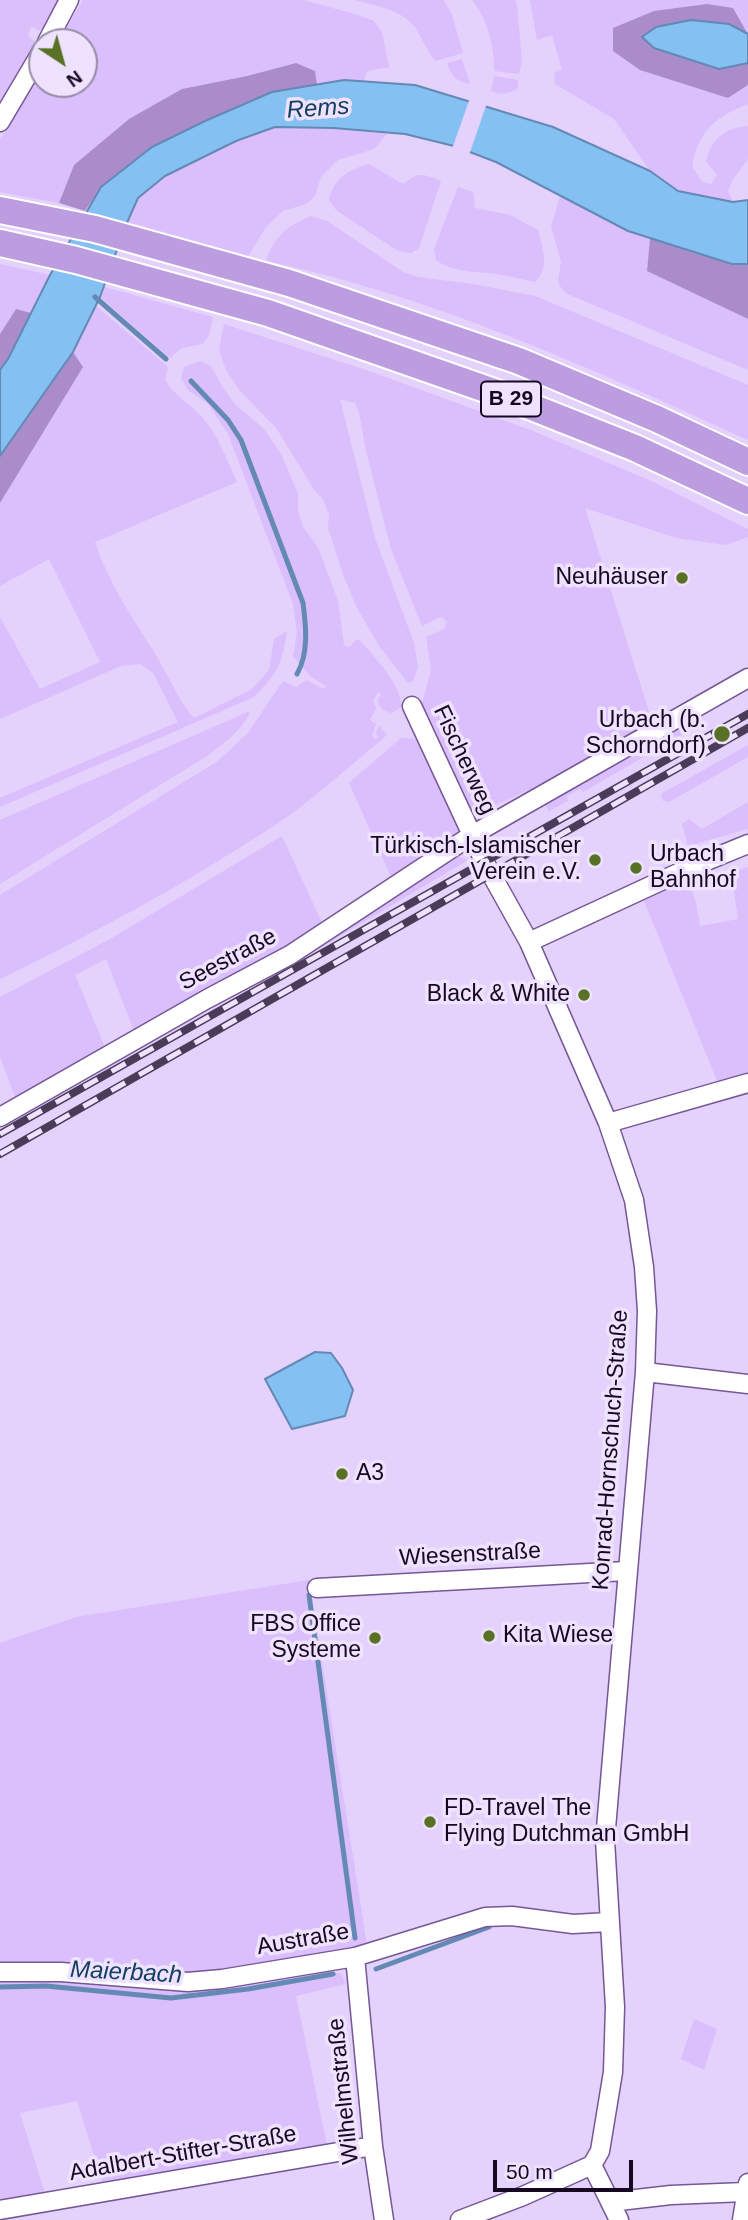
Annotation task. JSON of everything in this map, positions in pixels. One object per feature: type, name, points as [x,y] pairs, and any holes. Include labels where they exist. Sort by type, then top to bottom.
[{"type":"highway","name":"B 29","points":[[0,210],[94,229],[289,282],[519,361],[657,419],[748,462]]},
{"type":"highway","name":"B 29","points":[[0,243],[76,260],[268,313],[494,391],[635,448],[748,501]]},
{"type":"street","points":[[54,28],[69,0]]},
{"type":"street","points":[[0,122],[28,75]]},
{"type":"street","name":"Seestraße","points":[[0,1117],[290,955],[472,835],[748,678]]},
{"type":"street","name":"Fischerweg","points":[[412,706],[472,835]]},
{"type":"street","name":"Konrad-Hornschuch-Straße","points":[[472,835],[529,942],[608,1124],[634,1200],[644,1267],[647,1311],[645,1373],[605,1840],[615,2007],[613,2072],[600,2151],[592,2165]]},
{"type":"street","points":[[529,942],[748,844]]},
{"type":"street","points":[[608,1124],[748,1083]]},
{"type":"street","points":[[645,1373],[748,1384]]},
{"type":"street","name":"Wiesenstraße","points":[[317,1588],[626,1572]]},
{"type":"street","name":"Austraße","points":[[0,1972],[61,1972],[188,1982],[355,1957],[485,1917],[512,1916],[573,1924],[610,1922]]},
{"type":"street","name":"Wilhelmstraße","points":[[355,1957],[373,2146],[384,2220]]},
{"type":"street","name":"Adalbert-Stifter-Straße","points":[[0,2210],[373,2146]]},
{"type":"street","points":[[460,2220],[592,2165],[619,2220]]},
{"type":"street","points":[[610,2202],[747,2188],[742,2220]]},
{"type":"shaded area","points":[[0,0],[63,0],[50,28],[28,28],[28,67],[0,105]]},
{"type":"shaded area","points":[[83,0],[303,0],[374,21],[382,32],[389,67],[367,71],[364,81],[344,80],[317,84],[315,71],[296,63],[247,76],[129,119],[74,165],[59,203],[0,192],[0,140],[28,93],[28,98],[98,98],[98,28],[66,28]]},
{"type":"shaded area","points":[[355,0],[444,0],[452,15],[463,53],[435,61],[418,32],[406,19],[390,10]]},
{"type":"shaded area","points":[[472,0],[515,0],[522,60],[519,74],[494,71],[489,34],[482,15]]},
{"type":"shaded area","points":[[530,0],[748,0],[748,33],[733,8],[728,98],[748,85],[748,104],[726,114],[710,126],[699,143],[692,166],[702,182],[711,184],[717,175],[706,162],[711,147],[726,132],[748,126],[748,159],[733,179],[728,191],[733,202],[678,191],[650,171],[614,119],[555,84],[554,73],[562,70],[552,35],[537,40]]},
{"type":"shaded area","points":[[707,4],[733,8],[748,34],[729,24],[719,69],[748,63],[748,85],[728,98],[640,70],[613,51],[613,28],[654,11]]},
{"type":"shaded area","points":[[462,59],[470,84],[455,77],[447,63]]},
{"type":"shaded area","points":[[296,63],[315,71],[317,84],[272,92],[205,121],[101,187],[85,211],[59,203],[74,165],[129,119],[182,89]]},
{"type":"shaded area","points":[[494,76],[518,80],[518,88],[505,94],[491,91]]},
{"type":"shaded area","points":[[275,127],[334,128],[387,134],[374,149],[338,160],[321,177],[315,196],[306,204],[283,211],[266,227],[247,258],[126,225],[139,199],[169,174],[204,156]]},
{"type":"shaded area","points":[[369,164],[403,184],[421,175],[441,181],[419,248],[411,253],[398,251],[336,210],[329,200],[334,186],[343,176]]},
{"type":"shaded area","points":[[458,187],[473,192],[475,208],[510,215],[538,230],[544,264],[535,282],[457,269],[436,260],[434,249]]},
{"type":"shaded area","points":[[560,196],[628,231],[650,238],[647,271],[748,319],[748,370],[565,293],[558,283],[561,261],[551,227]]},
{"type":"shaded area","points":[[311,216],[327,221],[403,272],[418,277],[535,296],[748,385],[748,440],[571,361],[451,314],[329,276],[266,261],[273,244],[283,232]]},
{"type":"shaded area","points":[[650,238],[732,264],[748,264],[748,319],[647,271]]},
{"type":"shaded area","points":[[0,264],[50,275],[31,313],[16,309],[0,334]]},
{"type":"shaded area","points":[[104,287],[213,317],[209,335],[203,344],[182,348],[170,358],[100,297]]},
{"type":"shaded area","points":[[96,306],[168,367],[165,380],[212,430],[237,482],[95,542],[116,589],[194,718],[252,689],[269,670],[274,639],[287,631],[285,642],[278,667],[254,697],[0,807],[0,798],[178,722],[153,673],[140,664],[121,666],[0,719],[0,617],[40,689],[100,662],[49,559],[0,586],[0,503],[82,367],[73,352]]},
{"type":"shaded area","points":[[16,309],[31,313],[0,370],[0,334]]},
{"type":"shaded area","points":[[224,324],[375,373],[533,431],[649,480],[748,529],[748,537],[726,545],[676,538],[585,508],[651,718],[668,709],[671,716],[549,781],[462,820],[466,830],[392,879],[349,783],[401,738],[420,739],[448,771],[422,704],[431,670],[426,637],[444,629],[447,622],[441,617],[422,626],[391,549],[359,413],[355,403],[340,399],[375,538],[414,643],[418,667],[413,681],[408,683],[380,647],[357,608],[328,528],[329,515],[323,499],[314,490],[277,429],[240,391],[226,370],[219,350]]},
{"type":"shaded area","points":[[73,352],[83,367],[0,503],[0,456]]},
{"type":"shaded area","points":[[200,361],[211,366],[235,404],[264,429],[281,454],[298,494],[298,511],[303,527],[318,547],[338,601],[344,645],[350,647],[355,640],[360,640],[392,681],[401,707],[392,713],[384,710],[380,707],[378,700],[381,694],[378,692],[373,701],[376,709],[370,720],[376,724],[372,736],[375,740],[378,738],[376,732],[379,726],[387,735],[282,820],[135,909],[0,979],[0,895],[218,761],[248,733],[283,681],[296,687],[307,680],[323,689],[326,686],[310,676],[293,656],[297,632],[293,604],[228,434],[208,404],[188,390],[181,378],[184,367]]},
{"type":"shaded area","points":[[250,711],[238,730],[207,756],[0,884],[0,820]]},
{"type":"shaded area","points":[[697,717],[702,718],[701,724],[583,792],[580,789],[567,796],[568,801],[549,811],[545,805]]},
{"type":"shaded area","points":[[748,745],[748,757],[669,802],[663,801],[661,794]]},
{"type":"shaded area","points":[[748,802],[748,829],[688,846],[682,824],[689,819],[702,829]]},
{"type":"shaded area","points":[[282,836],[322,923],[282,951],[136,1036],[106,959],[75,975],[107,1052],[17,1102],[0,1057],[0,997],[110,939]]},
{"type":"shaded area","points":[[457,856],[468,860],[297,959],[446,861]]},
{"type":"shaded area","points":[[748,867],[748,1075],[718,1083],[644,901],[688,880],[696,902],[700,926],[738,919],[731,872]]},
{"type":"shaded area","points":[[309,1580],[367,1945],[206,1974],[0,1966],[0,1643],[76,1617]]},
{"type":"shaded area","points":[[322,1970],[341,1974],[346,1984],[296,1996],[330,2160],[104,2187],[77,2101],[20,2113],[47,2200],[0,2208],[0,1981],[48,1980],[173,1991],[206,1990]]},
{"type":"shaded area","points":[[694,2019],[717,2029],[704,2070],[681,2059]]},
{"type":"water","points":[[691,20],[729,24],[748,34],[748,63],[719,69],[654,48],[642,37],[656,27]]},
{"type":"water","name":"Rems","points":[[344,80],[415,85],[553,127],[650,171],[678,191],[733,202],[748,200],[748,264],[732,264],[628,231],[496,162],[454,146],[405,134],[334,128],[275,127],[236,141],[165,176],[138,198],[100,297],[73,352],[0,456],[0,370],[50,275],[101,187],[152,147],[205,121],[272,92]]},
{"type":"water","points":[[315,1352],[331,1353],[353,1390],[345,1416],[292,1429],[265,1379]]},
{"type":"pier","points":[[470,98],[487,103],[469,155],[452,149]]},
{"type":"waterway","points":[[95,297],[166,359]]},
{"type":"waterway","points":[[191,381],[228,420],[241,440],[303,603],[305,648],[297,674]]},
{"type":"waterway","points":[[309,1595],[355,1938]]},
{"type":"waterway","name":"Maierbach","points":[[376,1969],[489,1927]]},
{"type":"waterway","name":"Maierbach","points":[[0,1987],[46,1986],[171,1998],[248,1989],[333,1974]]},
{"type":"railway","points":[[0,1134],[748,714]]},
{"type":"railway","points":[[0,1154],[748,728]]},
{"type":"place","name":"Neuhäuser","points":[[682,578]]},
{"type":"place","name":"Urbach (b. Schorndorf)","points":[[722,734]]},
{"type":"place","name":"Türkisch-Islamischer Verein e.V.","points":[[595,860]]},
{"type":"place","name":"Urbach Bahnhof","points":[[636,868]]},
{"type":"place","name":"Black & White","points":[[584,995]]},
{"type":"place","name":"A3","points":[[342,1474]]},
{"type":"place","name":"Kita Wiese","points":[[489,1636]]},
{"type":"place","name":"FBS Office Systeme","points":[[375,1638]]},
{"type":"place","name":"FD-Travel The Flying Dutchman GmbH","points":[[430,1822]]}]
